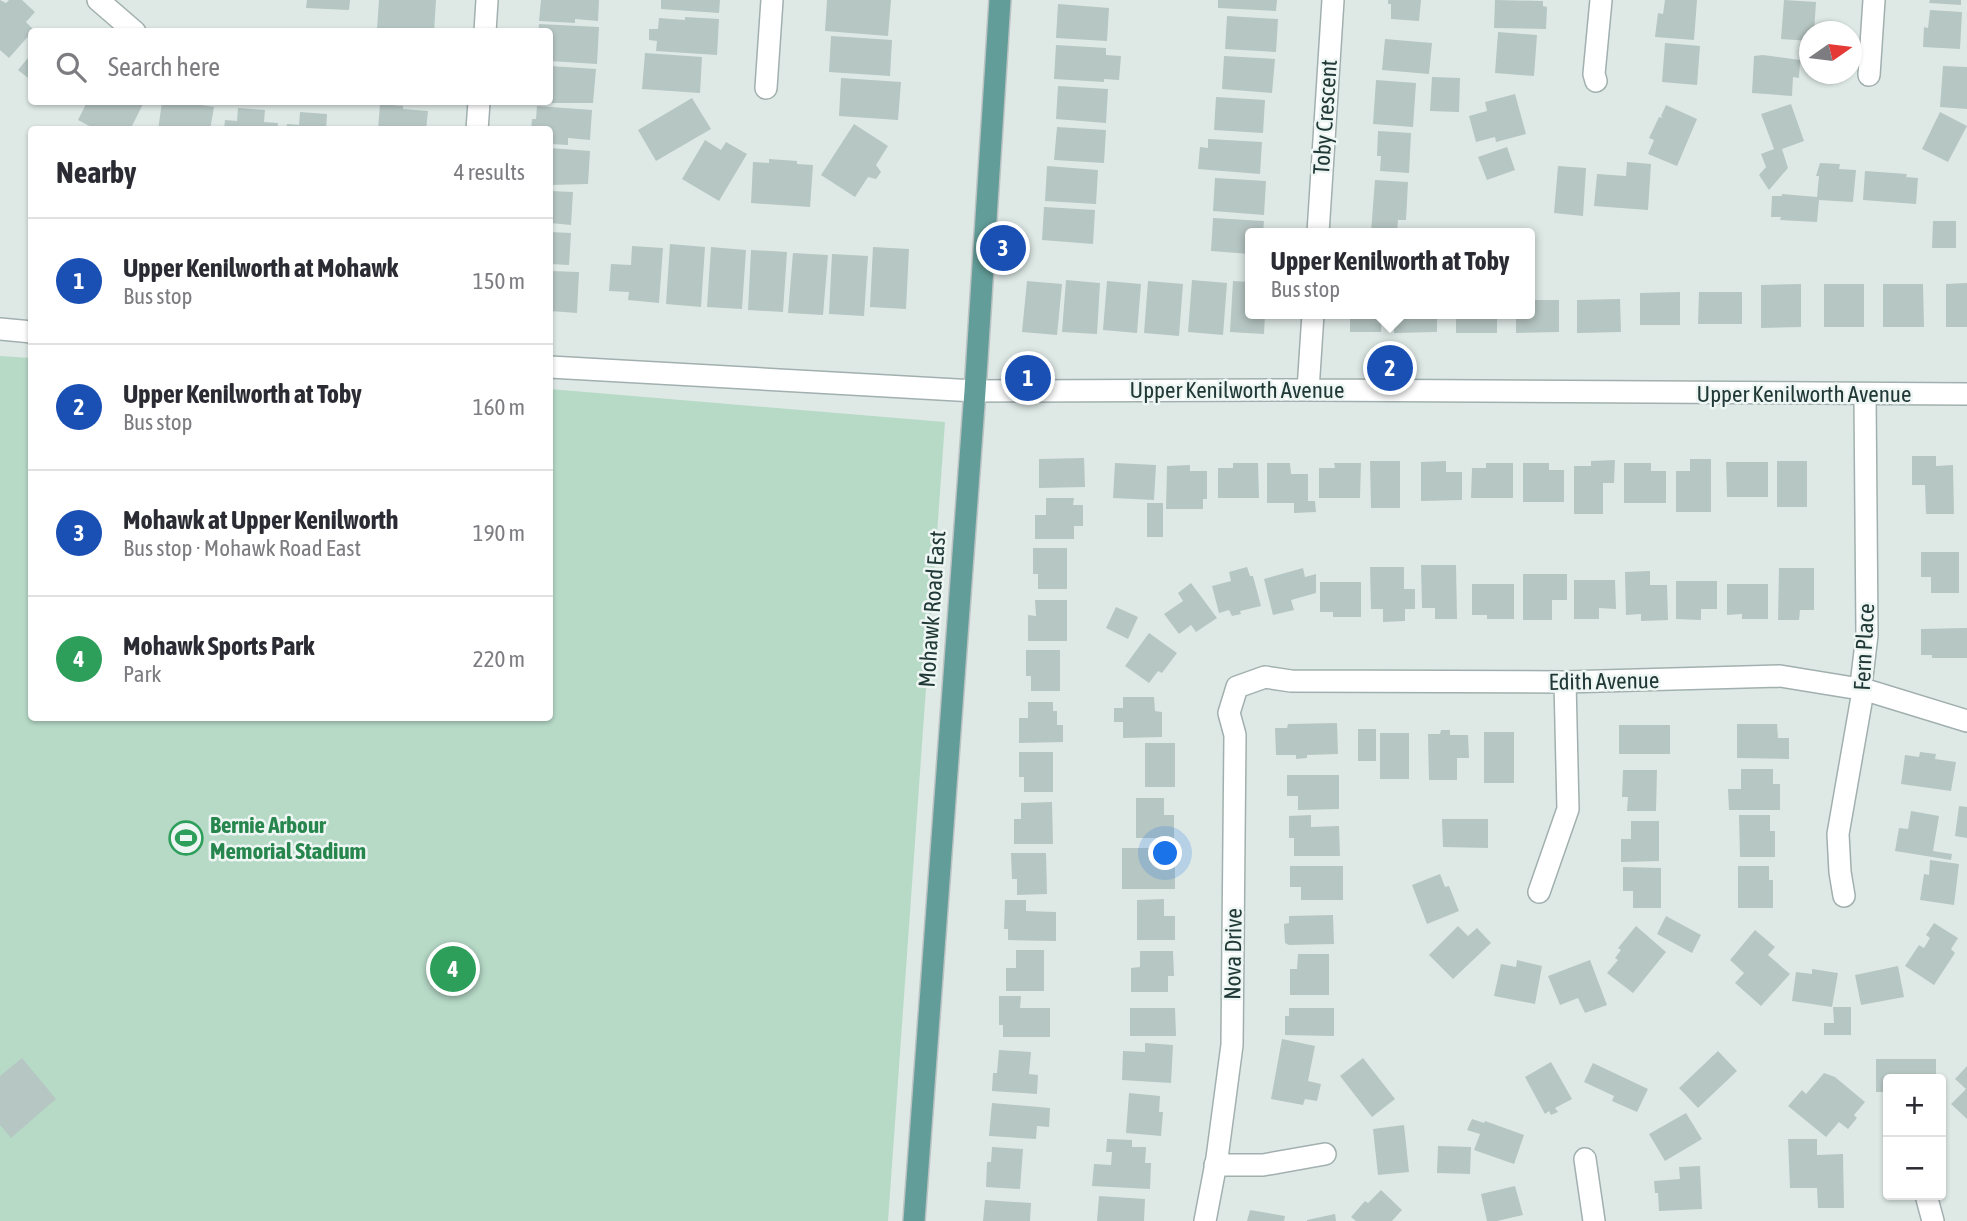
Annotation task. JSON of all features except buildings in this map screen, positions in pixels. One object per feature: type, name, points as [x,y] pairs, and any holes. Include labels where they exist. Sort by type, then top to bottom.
[{"type":"main road","name":"Mohawk Road East","points":[[914,1221],[975,391],[1000,0]]},
{"type":"street","points":[[98,0],[130,28]]},
{"type":"street","points":[[485,28],[487,0]]},
{"type":"street","points":[[766,88],[772,0]]},
{"type":"street","name":"Toby Crescent","points":[[1318,228],[1333,0]]},
{"type":"street","points":[[1596,81],[1594,74],[1601,0]]},
{"type":"street","points":[[1869,75],[1874,0]]},
{"type":"street","points":[[477,126],[479,105]]},
{"type":"street","points":[[1308,390],[1313,319]]},
{"type":"street","points":[[0,329],[28,332]]},
{"type":"street","name":"Upper Kenilworth Avenue","points":[[553,366],[975,391],[1967,394]]},
{"type":"street","name":"Fern Place","points":[[1844,896],[1838,834],[1863,691],[1861,685],[1867,635],[1865,395]]},
{"type":"street","name":"Edith Avenue","points":[[1237,687],[1265,677],[1291,681],[1565,682],[1780,676],[1863,691],[1967,721]]},
{"type":"street","points":[[1539,892],[1567,808],[1565,682]]},
{"type":"street","name":"Nova Drive","points":[[1205,1221],[1232,1045],[1234,735],[1229,713],[1237,687]]},
{"type":"street","points":[[1215,1166],[1263,1165],[1325,1154]]},
{"type":"street","points":[[1585,1158],[1594,1221]]},
{"type":"street","points":[[1927,1200],[1933,1221]]},
{"type":"green space","points":[[0,356],[28,358],[28,721],[553,721],[553,389],[945,422],[888,1221],[0,1221]]},
{"type":"place","name":"Mohawk at Upper Kenilworth","points":[[1003,248]]},
{"type":"place","name":"Upper Kenilworth at Toby","points":[[1390,368]]},
{"type":"place","name":"Upper Kenilworth at Mohawk","points":[[1028,378]]},
{"type":"place","name":"Bernie Arbour Memorial Stadium","points":[[186,838]]},
{"type":"place","name":"Mohawk Sports Park","points":[[453,969]]}]
